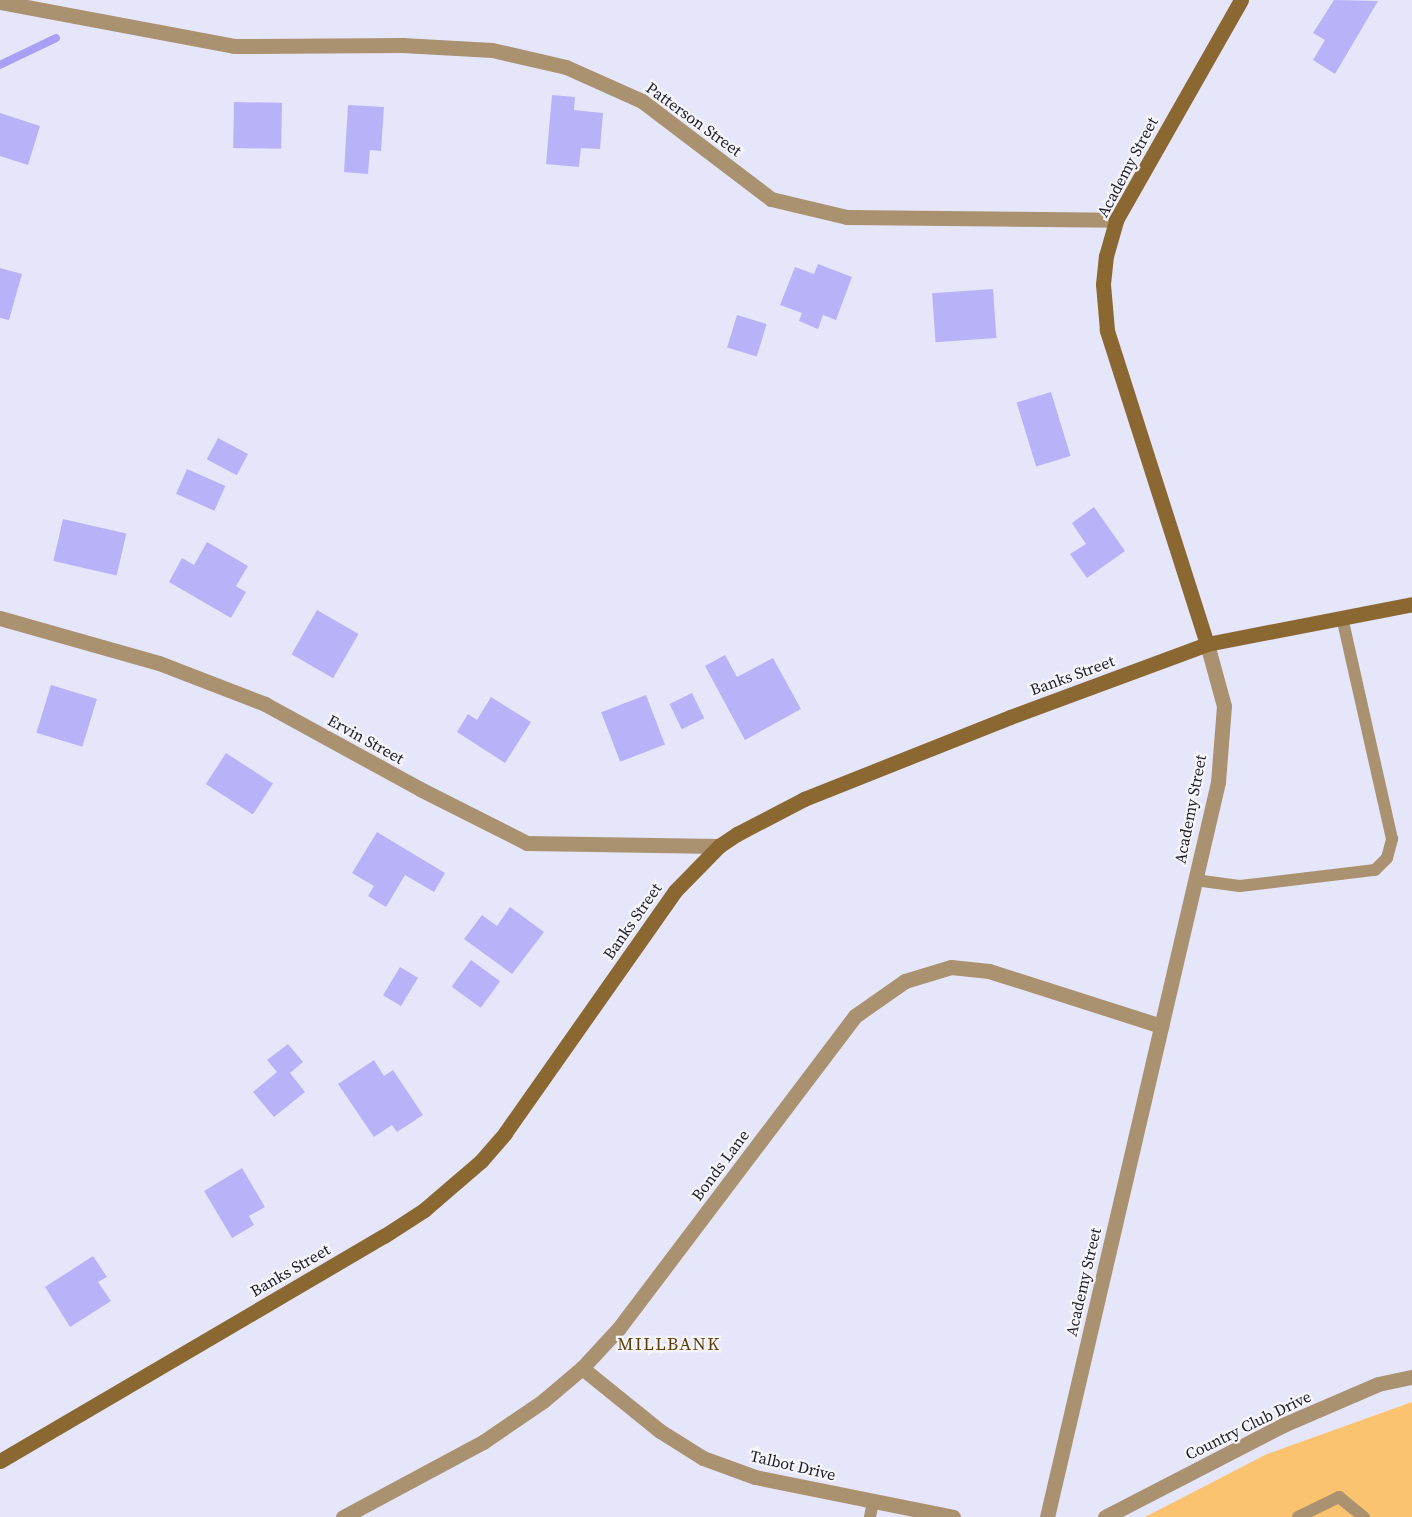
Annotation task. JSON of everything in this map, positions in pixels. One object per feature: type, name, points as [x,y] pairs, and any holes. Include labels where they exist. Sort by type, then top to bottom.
[{"type":"street","name":"Academy Street","points":[[1047,1517],[1218,782],[1224,706],[1207,644],[1107,330],[1103,284],[1106,256],[1116,220],[1241,0]]},
{"type":"street","name":"Patterson Street","points":[[0,2],[234,46],[402,45],[481,49],[566,67],[642,101],[771,199],[848,217],[1116,220]]},
{"type":"street","name":"Banks Street","points":[[0,1461],[384,1236],[424,1210],[481,1161],[505,1132],[675,891],[719,846],[804,799],[1010,717],[1207,644],[1412,604]]},
{"type":"street","name":"Ervin Street","points":[[0,618],[159,663],[265,704],[420,789],[527,843],[719,846]]},
{"type":"street","name":"Bonds Lane","points":[[344,1517],[483,1442],[543,1401],[582,1368],[619,1328],[855,1016],[905,981],[951,968],[989,971],[1161,1026]]},
{"type":"street","name":"Talbot Drive","points":[[582,1368],[660,1431],[703,1458],[755,1477],[953,1517]]},
{"type":"street","name":"Country Club Drive","points":[[1104,1517],[1283,1425],[1378,1384],[1412,1377]]},
{"type":"lane","points":[[1195,880],[1240,886],[1375,870],[1387,858],[1392,839],[1342,618]]},
{"type":"lane","points":[[1298,1517],[1339,1497],[1364,1517]]},
{"type":"lane","points":[[870,1517],[873,1501]]},
{"type":"shaded area","points":[[1412,1402],[1412,1517],[1145,1517],[1267,1454]]},
{"type":"building","points":[[1334,0],[1378,1],[1335,74],[1313,60],[1325,40],[1313,33]]},
{"type":"building","points":[[552,95],[575,97],[574,110],[603,113],[600,149],[581,148],[579,167],[546,164]]},
{"type":"building","points":[[234,102],[282,103],[281,149],[233,148]]},
{"type":"building","points":[[348,105],[384,107],[381,151],[370,150],[368,174],[344,172]]},
{"type":"building","points":[[0,113],[40,126],[28,165],[0,156]]},
{"type":"building","points":[[818,264],[852,277],[836,320],[823,315],[818,329],[799,321],[802,313],[780,305],[795,267],[814,274]]},
{"type":"building","points":[[0,268],[22,274],[9,320],[0,318]]},
{"type":"building","points":[[993,289],[996,338],[936,342],[932,293]]},
{"type":"building","points":[[737,315],[767,324],[757,357],[727,348]]},
{"type":"building","points":[[1051,392],[1071,456],[1036,467],[1017,403]]},
{"type":"building","points":[[218,438],[248,454],[237,475],[207,459]]},
{"type":"building","points":[[187,469],[225,486],[214,511],[176,494]]},
{"type":"building","points":[[1094,507],[1125,551],[1087,578],[1070,554],[1086,544],[1072,523]]},
{"type":"building","points":[[63,519],[126,534],[117,576],[53,561]]},
{"type":"building","points":[[207,542],[248,566],[236,586],[246,592],[231,618],[169,582],[182,558],[194,565]]},
{"type":"building","points":[[317,610],[359,634],[333,678],[292,654]]},
{"type":"building","points":[[725,655],[737,677],[773,658],[801,709],[745,740],[705,666]]},
{"type":"building","points":[[51,685],[97,699],[82,747],[36,733]]},
{"type":"building","points":[[692,693],[704,718],[682,729],[670,704]]},
{"type":"building","points":[[646,695],[665,744],[620,762],[601,712]]},
{"type":"building","points":[[491,697],[531,722],[505,763],[457,732],[468,714],[477,720]]},
{"type":"building","points":[[226,753],[273,783],[253,815],[206,784]]},
{"type":"building","points":[[377,832],[445,873],[434,892],[405,875],[386,907],[368,896],[374,886],[352,873]]},
{"type":"building","points":[[510,907],[544,932],[512,974],[464,939],[482,915],[497,926]]},
{"type":"building","points":[[471,960],[500,981],[481,1008],[452,987]]},
{"type":"building","points":[[400,967],[418,978],[401,1006],[383,995]]},
{"type":"building","points":[[288,1044],[303,1062],[290,1073],[305,1092],[274,1117],[253,1092],[277,1072],[267,1060]]},
{"type":"building","points":[[374,1060],[384,1076],[393,1070],[423,1115],[397,1132],[392,1125],[374,1137],[338,1084]]},
{"type":"building","points":[[242,1168],[265,1207],[249,1216],[254,1225],[232,1238],[204,1191]]},
{"type":"building","points":[[93,1256],[107,1277],[98,1282],[111,1301],[70,1327],[45,1287]]},
{"type":"waterway","points":[[0,65],[56,38]]},
{"type":"district","name":"MILLBANK","points":[[669,1344]]}]
